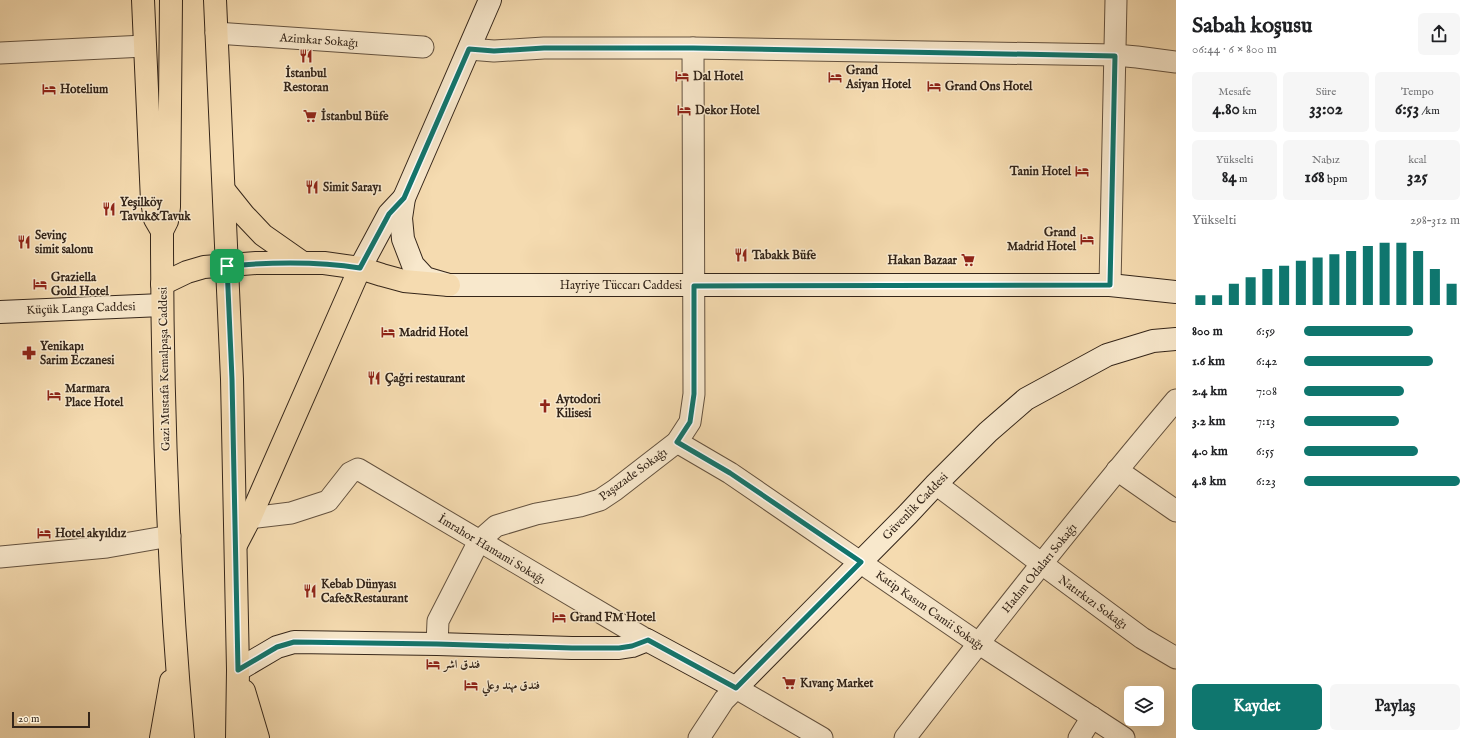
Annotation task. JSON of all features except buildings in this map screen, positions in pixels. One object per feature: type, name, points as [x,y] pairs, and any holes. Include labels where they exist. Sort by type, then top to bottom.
[{"type":"main road","points":[[143,0],[152,201],[155,219],[162,232]]},
{"type":"main road","name":"Gazi Mustafa Kemalpaşa Caddesi","points":[[171,0],[169,207],[167,221],[162,232],[162,294],[165,439],[176,654],[183,738]]},
{"type":"main road","points":[[215,0],[232,379],[238,670],[237,738]]},
{"type":"main road","points":[[235,546],[250,518],[360,268],[389,214],[404,198],[490,0]]},
{"type":"main road","points":[[224,190],[244,215],[263,234],[303,263]]},
{"type":"main road","name":"Hayriye Tüccarı Caddesi","points":[[404,198],[401,218],[403,239],[413,265],[425,278],[449,286],[1110,285],[1176,292]]},
{"type":"main road","points":[[162,294],[187,272],[204,267],[256,263],[324,263],[360,268],[382,276],[404,281],[449,286]]},
{"type":"main road","name":"Küçük Langa Caddesi","points":[[0,312],[162,294]]},
{"type":"main road","name":"Güvenlik Caddesi","points":[[736,688],[988,432],[1026,399],[1107,355],[1153,341],[1176,339]]},
{"type":"main road","points":[[238,670],[277,647],[294,642],[580,648],[626,647],[648,640]]},
{"type":"main road","name":"İmrahor Hamami Sokağı","points":[[648,640],[736,688]]},
{"type":"main road","points":[[161,738],[176,654]]},
{"type":"main road","points":[[238,670],[258,738]]},
{"type":"street","points":[[1110,285],[1116,0]]},
{"type":"street","name":"Azimkar Sokağı","points":[[216,33],[423,47]]},
{"type":"street","points":[[0,53],[144,46]]},
{"type":"street","points":[[469,49],[494,51],[544,48],[693,48],[1115,56],[1176,62]]},
{"type":"street","name":"Paşazade Sokağı","points":[[437,644],[438,620],[479,541],[496,526],[536,514],[580,506],[600,500],[677,442],[690,422],[694,394],[693,48]]},
{"type":"street","name":"Hadım Odaları Sokağı","points":[[905,738],[978,643],[1117,470],[1176,400]]},
{"type":"street","name":"Katip Kasım Camii Sokağı","points":[[677,442],[730,473],[978,643],[1124,738]]},
{"type":"street","name":"İmrahor Hamami Sokağı","points":[[250,518],[291,513],[328,501],[350,473],[358,469],[648,640]]},
{"type":"street","points":[[1117,470],[1176,511]]},
{"type":"street","name":"Natırkızı Sokağı","points":[[936,484],[1142,638],[1176,658]]},
{"type":"street","points":[[0,557],[107,547],[170,536]]},
{"type":"street","points":[[736,688],[822,738]]},
{"type":"street","name":"Güvenlik Caddesi","points":[[699,738],[724,700],[736,688]]},
{"type":"street","points":[[1080,738],[1092,717]]},
{"type":"place","name":"İstanbul Restoran","points":[[306,56]]},
{"type":"place","name":"Dal Hotel","points":[[682,76]]},
{"type":"place","name":"Grand Asiyan Hotel","points":[[835,77]]},
{"type":"place","name":"Grand Ons Hotel","points":[[934,86]]},
{"type":"place","name":"Hotelium","points":[[49,89]]},
{"type":"place","name":"Dekor Hotel","points":[[684,110]]},
{"type":"place","name":"İstanbul Büfe","points":[[310,116]]},
{"type":"place","name":"Tanin Hotel","points":[[1082,171]]},
{"type":"place","name":"Simit Sarayı","points":[[312,187]]},
{"type":"place","name":"Yeşilköy Tavuk&Tavuk","points":[[109,209]]},
{"type":"place","name":"Grand Madrid Hotel","points":[[1087,239]]},
{"type":"place","name":"Sevinç simit salonu","points":[[24,242]]},
{"type":"place","name":"Tabakk Büfe","points":[[741,255]]},
{"type":"place","name":"Hakan Bazaar","points":[[968,260]]},
{"type":"place","name":"Graziella Gold Hotel","points":[[40,284]]},
{"type":"place","name":"Madrid Hotel","points":[[388,332]]},
{"type":"place","name":"Yenikapı Sarim Eczanesi","points":[[29,353]]},
{"type":"place","name":"Çağri restaurant","points":[[374,378]]},
{"type":"place","name":"Marmara Place Hotel","points":[[54,395]]},
{"type":"place","name":"Aytodori Kilisesi","points":[[545,406]]},
{"type":"place","name":"Hotel akyıldız","points":[[44,533]]},
{"type":"place","name":"Kebab Dünyası Cafe&Restaurant","points":[[310,591]]},
{"type":"place","name":"Grand FM Hotel","points":[[559,617]]},
{"type":"place","name":"فندق اشر","points":[[433,664]]},
{"type":"place","name":"Kıvanç Market","points":[[789,683]]},
{"type":"place","name":"فندق مهند وعلي","points":[[471,685]]},
{"type":"route","points":[[544,48],[693,48],[1115,56],[1110,285],[950,284],[694,286],[694,394],[690,422],[677,442],[730,473],[861,562],[736,688],[648,640],[632,646],[619,648],[294,642],[277,647],[238,670],[232,379],[227,266],[256,263],[324,263],[360,268],[389,214],[404,198],[469,49],[494,51],[544,48]]}]
